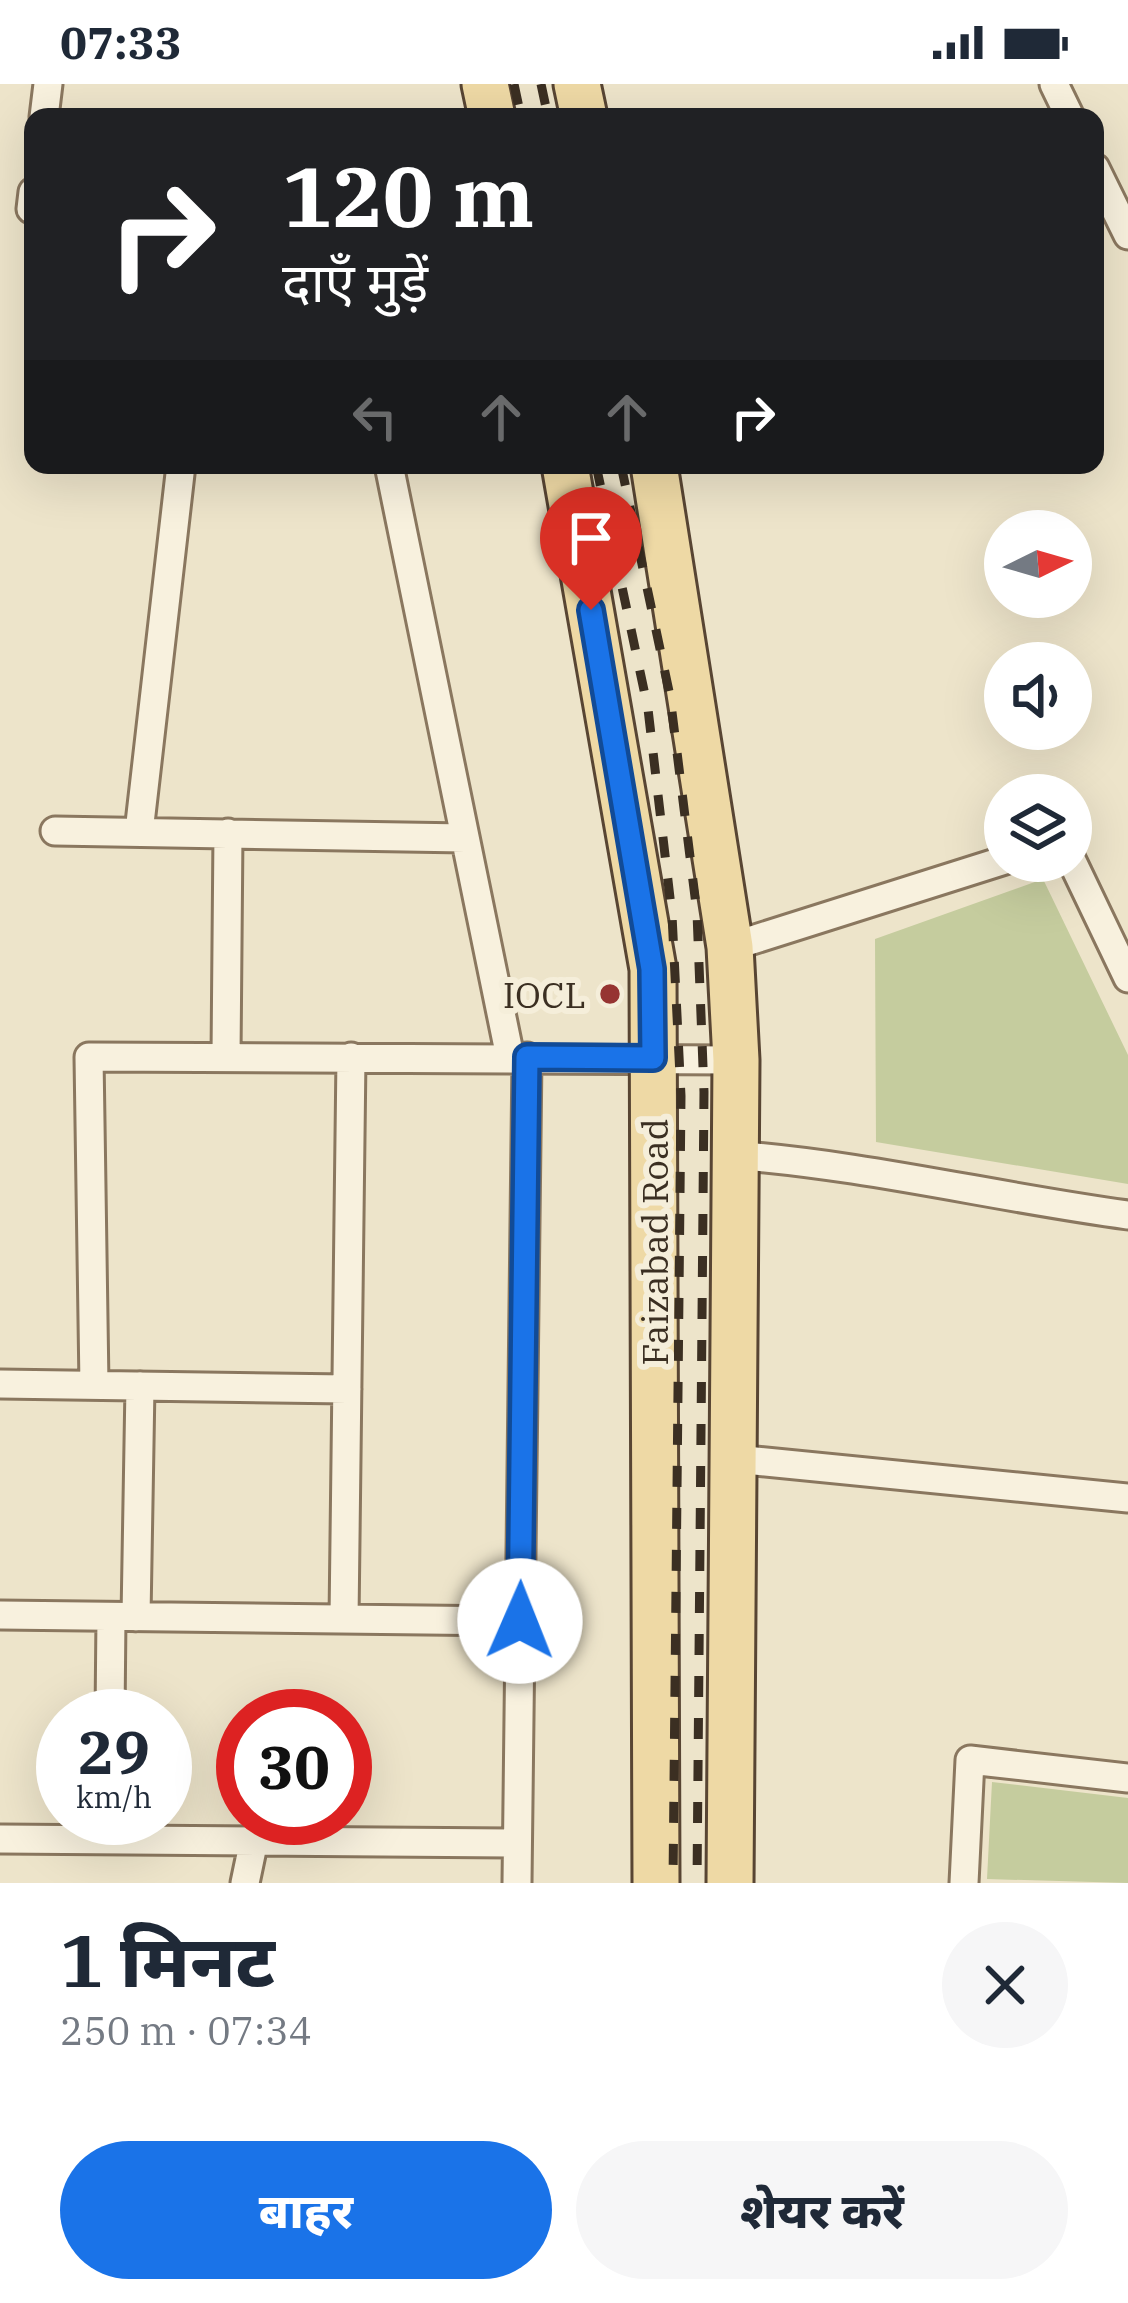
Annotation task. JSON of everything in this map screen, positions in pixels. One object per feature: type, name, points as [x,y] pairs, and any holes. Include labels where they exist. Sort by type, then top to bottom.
[{"type":"main road","name":"Faizabad Road","points":[[567,474],[652,969],[656,1883]]},
{"type":"main road","points":[[656,474],[730,947],[736,1060],[730,1883]]},
{"type":"street","points":[[1104,187],[1128,236]]},
{"type":"street","points":[[139,832],[180,474]]},
{"type":"street","points":[[391,474],[465,838],[518,1057],[517,1883]]},
{"type":"street","points":[[55,831],[465,838]]},
{"type":"street","points":[[226,1057],[228,833]]},
{"type":"street","points":[[730,947],[984,867]]},
{"type":"street","points":[[1082,882],[1128,978]]},
{"type":"street","points":[[94,1385],[89,1057],[736,1060]]},
{"type":"street","points":[[344,1619],[351,1057]]},
{"type":"street","points":[[732,1155],[820,1161],[1012,1200],[1128,1215]]},
{"type":"street","points":[[0,1384],[346,1389]]},
{"type":"street","points":[[114,1689],[140,1386]]},
{"type":"street","points":[[735,1459],[1128,1498]]},
{"type":"street","points":[[0,1615],[520,1621]]},
{"type":"street","points":[[964,1883],[970,1760],[1128,1778]]},
{"type":"street","points":[[0,1839],[36,1835]]},
{"type":"street","points":[[372,1841],[517,1843]]},
{"type":"street","points":[[244,1883],[253,1845]]},
{"type":"green space","points":[[1044,882],[1128,1055],[1128,1184],[876,1142],[875,939]]},
{"type":"green space","points":[[992,1782],[1128,1798],[1128,1883],[987,1879]]},
{"type":"railway","points":[[514,84],[519,108]]},
{"type":"railway","points":[[541,84],[546,108]]},
{"type":"railway","points":[[598,474],[648,709],[672,915],[681,1096],[673,1883]]},
{"type":"railway","points":[[623,474],[670,696],[697,913],[704,1092],[697,1883]]},
{"type":"place","name":"IOCL","points":[[610,994]]},
{"type":"route","points":[[520,1621],[527,1057],[653,1058],[652,969],[591,610]]}]
